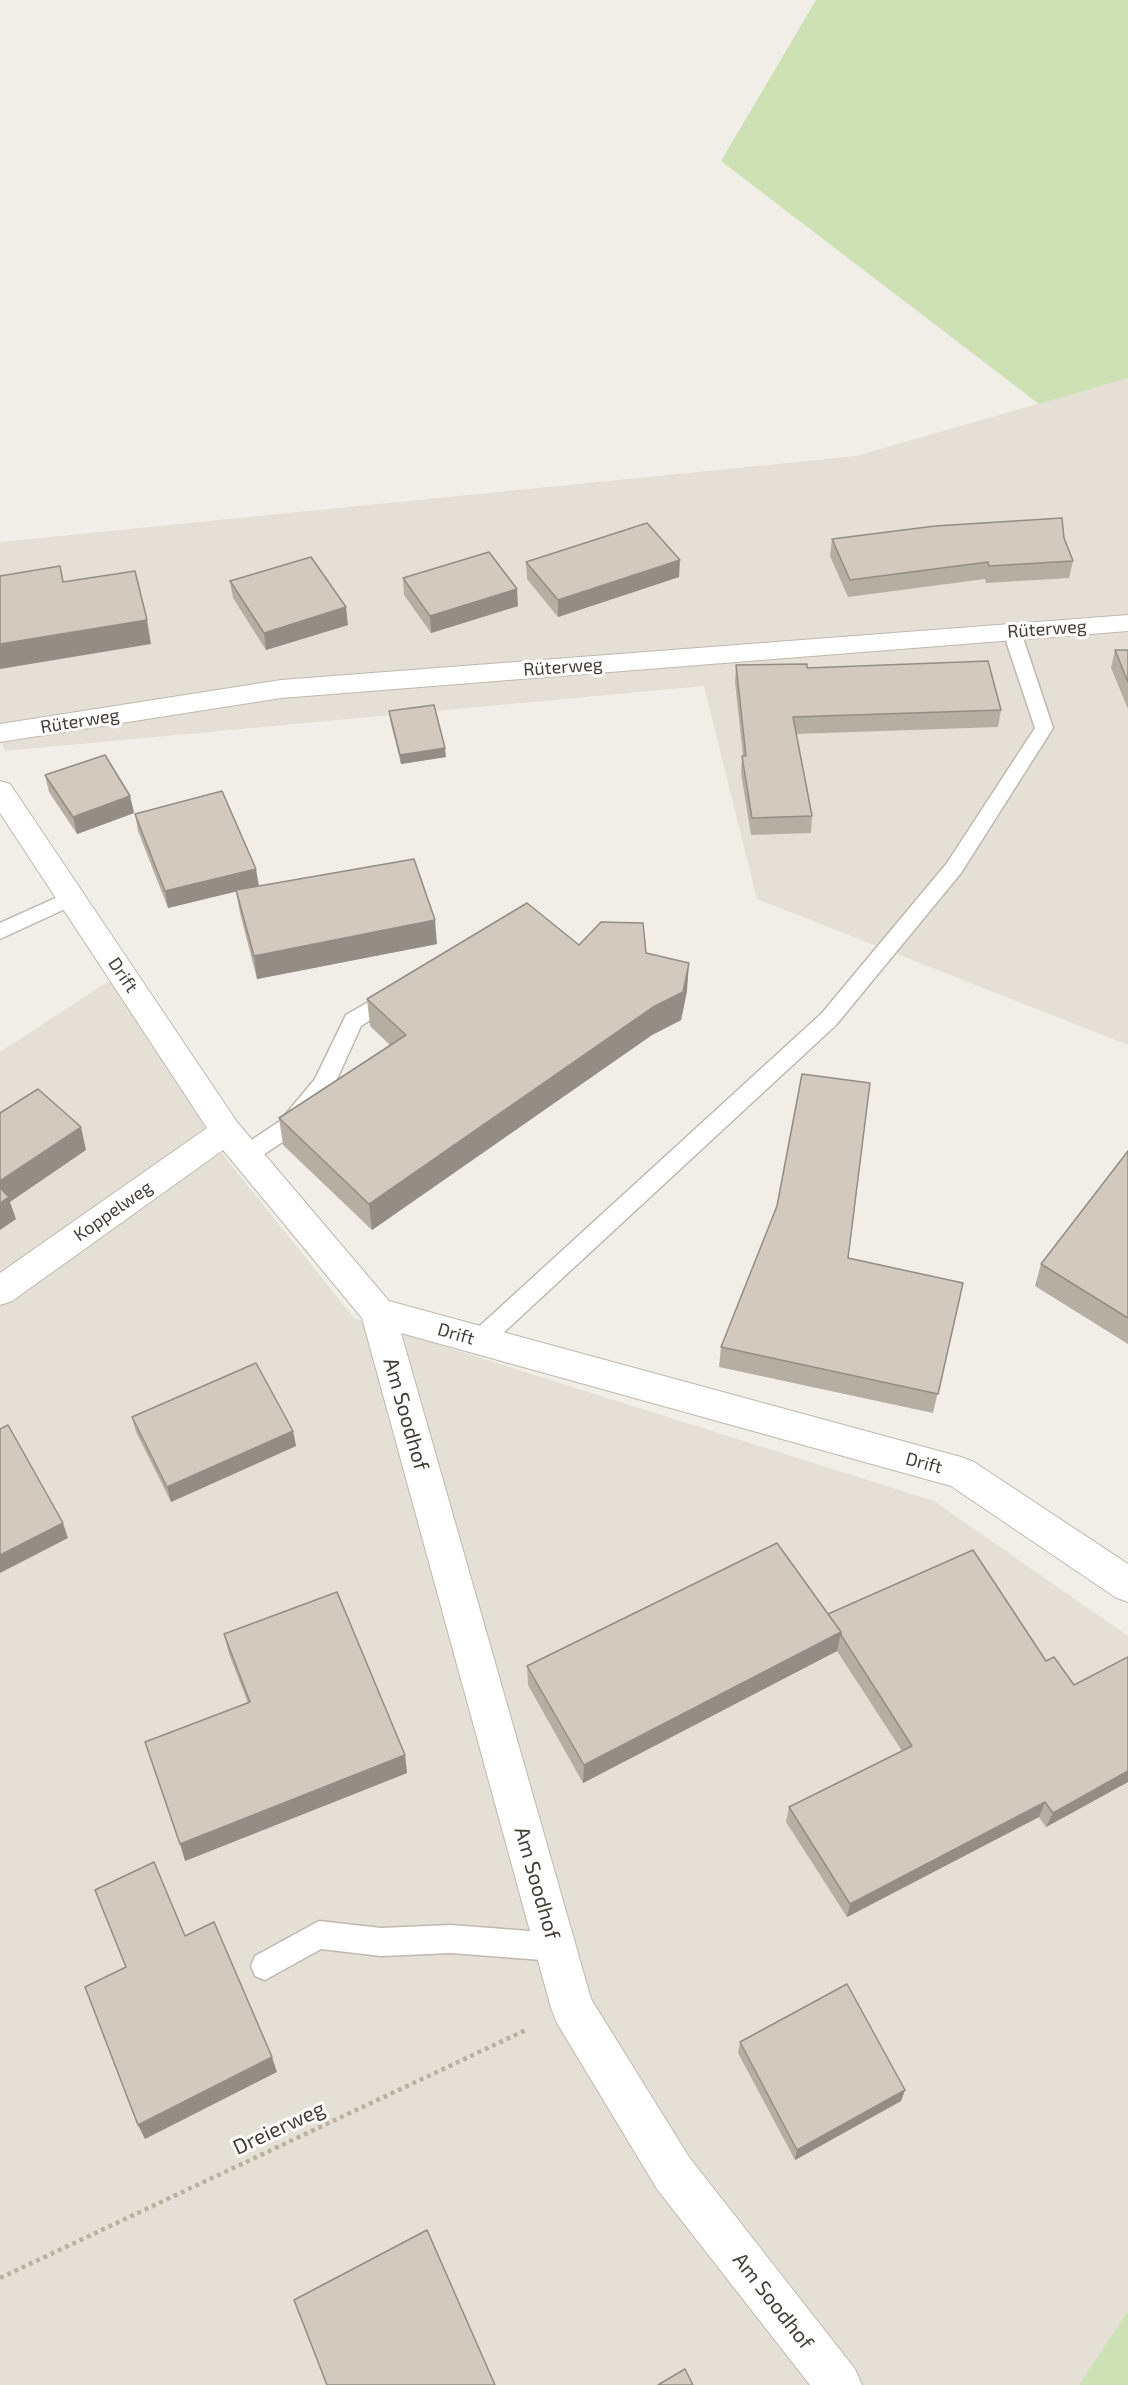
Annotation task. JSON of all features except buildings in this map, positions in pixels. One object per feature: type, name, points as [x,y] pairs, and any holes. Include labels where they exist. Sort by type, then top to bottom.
[{"type":"street","name":"Rüterweg","points":[[0,733],[281,689],[1128,623]]},
{"type":"street","name":"Drift","points":[[0,791],[236,1143],[378,1312],[961,1473],[1128,1585]]},
{"type":"street","name":"Koppelweg","points":[[0,1291],[236,1143]]},
{"type":"street","name":"Am Soodhof","points":[[378,1312],[572,2008],[673,2173],[839,2385]]},
{"type":"lane","points":[[480,1340],[830,1019],[954,868],[1044,728],[1012,632]]},
{"type":"lane","points":[[0,932],[71,898]]},
{"type":"lane","points":[[236,1143],[288,1127],[324,1084],[353,1021],[413,983]]},
{"type":"lane","points":[[265,1966],[320,1935],[381,1942],[451,1939],[555,1947]]},
{"type":"path","name":"Dreierweg","points":[[0,2278],[572,2008]]},
{"type":"shaded area","points":[[1128,378],[1128,1045],[757,899],[704,686],[5,751],[0,740],[0,542],[856,456]]},
{"type":"shaded area","points":[[121,973],[212,1141],[354,1318],[934,1501],[1128,1636],[1128,2311],[1079,2385],[0,2385],[0,1052]]},
{"type":"green space","points":[[816,0],[1128,0],[1128,378],[1039,404],[721,161]]},
{"type":"green space","points":[[1128,2311],[1128,2385],[1079,2385]]}]
